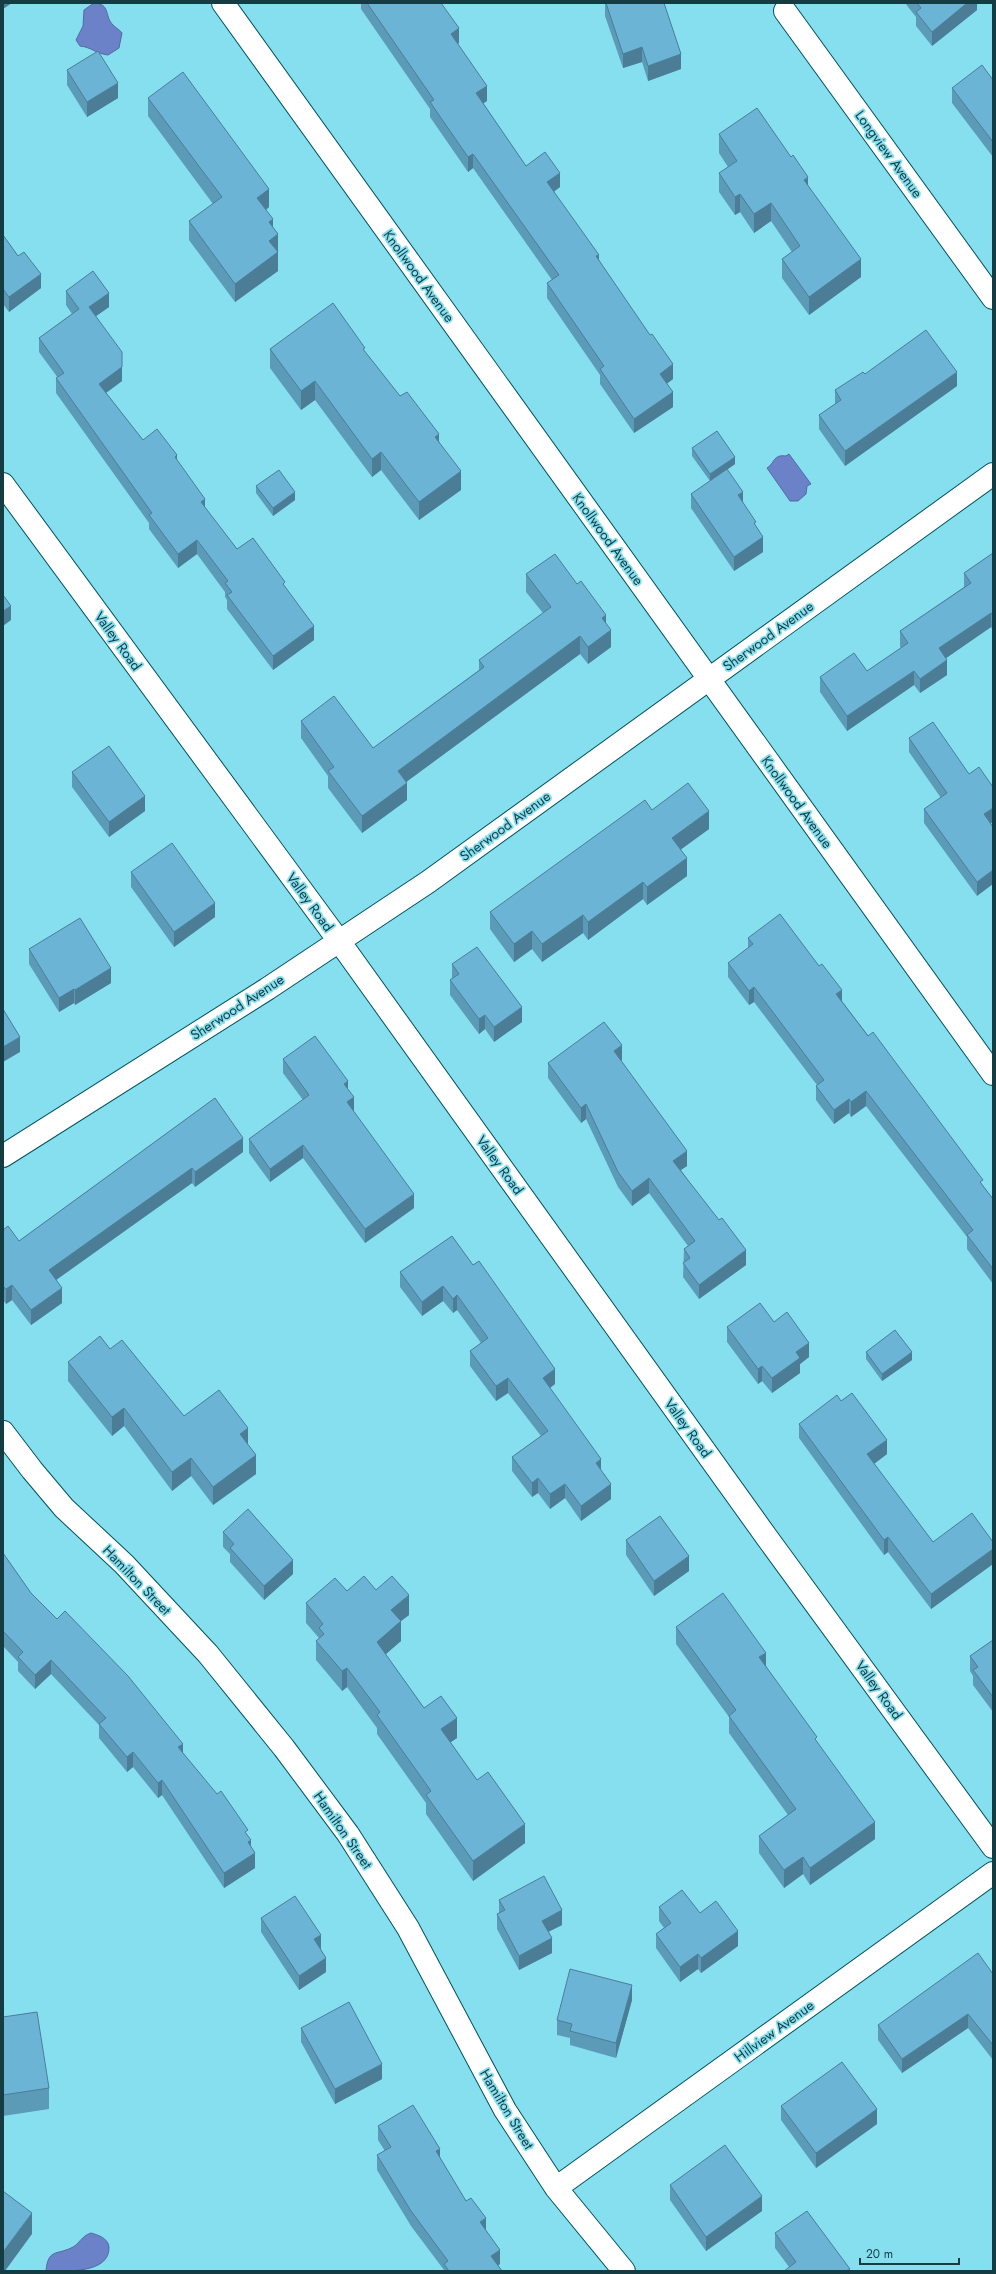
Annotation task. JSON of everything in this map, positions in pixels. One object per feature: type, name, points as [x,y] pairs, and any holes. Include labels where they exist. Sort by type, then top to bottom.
[{"type":"street","name":"Knollwood Avenue","points":[[223,3],[993,1074]]},
{"type":"street","name":"Longview Avenue","points":[[785,10],[993,298]]},
{"type":"street","name":"Sherwood Avenue","points":[[3,1156],[339,941],[428,882],[993,474]]},
{"type":"street","name":"Valley Road","points":[[3,484],[339,941],[773,1546],[993,1847]]},
{"type":"street","name":"Hamilton Street","points":[[3,1432],[64,1508],[124,1564],[208,1654],[284,1748],[348,1834],[408,1928],[505,2110],[556,2188],[624,2271]]},
{"type":"street","name":"Hillview Avenue","points":[[556,2188],[993,1873]]},
{"type":"water","points":[[94,3],[105,8],[110,22],[122,33],[119,48],[108,55],[80,46],[76,40],[83,26],[84,10]]},
{"type":"water","points":[[789,454],[811,484],[807,486],[806,494],[798,501],[790,501],[767,468],[779,456],[786,456]]},
{"type":"water","points":[[91,2233],[102,2237],[107,2241],[109,2247],[107,2256],[102,2262],[95,2266],[75,2271],[46,2271],[47,2264],[51,2256],[74,2247],[85,2236]]},
{"type":"building","points":[[367,3],[441,3],[459,28],[451,34],[487,86],[476,93],[526,166],[545,152],[560,173],[547,182],[599,255],[596,256],[650,335],[652,334],[673,364],[660,374],[673,392],[634,419],[600,369],[604,366],[547,283],[559,275],[473,154],[468,157],[430,102],[434,100]]},
{"type":"building","points":[[606,3],[664,3],[681,54],[648,66],[642,47],[623,54]]},
{"type":"building","points":[[917,3],[967,3],[932,32],[916,12],[921,8]]},
{"type":"building","points":[[98,51],[118,83],[87,102],[67,70]]},
{"type":"building","points":[[982,65],[993,80],[993,142],[952,88]]},
{"type":"building","points":[[183,72],[269,189],[257,198],[273,219],[269,222],[278,234],[269,241],[278,252],[235,284],[189,221],[222,197],[148,98]]},
{"type":"building","points":[[757,108],[791,157],[793,155],[808,177],[804,180],[861,259],[809,297],[782,259],[800,246],[771,203],[754,214],[740,194],[735,197],[719,173],[737,161],[719,134]]},
{"type":"building","points":[[3,235],[18,256],[24,252],[41,274],[9,297],[3,289]]},
{"type":"building","points":[[93,271],[109,293],[89,307],[122,352],[122,367],[99,384],[143,440],[157,429],[177,455],[175,457],[205,499],[201,502],[237,549],[253,538],[285,582],[283,584],[314,626],[273,656],[227,595],[232,592],[225,583],[228,581],[197,540],[178,554],[149,515],[152,513],[56,378],[64,373],[39,338],[79,309],[66,291]]},
{"type":"building","points":[[333,303],[365,348],[363,349],[400,396],[407,392],[439,434],[435,437],[461,471],[419,502],[381,452],[372,459],[315,381],[301,391],[270,349]]},
{"type":"building","points":[[926,330],[957,372],[845,451],[819,415],[841,400],[835,390],[863,372],[865,374]]},
{"type":"building","points":[[717,431],[735,457],[710,474],[692,448]]},
{"type":"building","points":[[727,469],[743,492],[738,495],[756,522],[754,523],[763,537],[734,557],[691,494]]},
{"type":"building","points":[[279,470],[295,492],[273,508],[256,486]]},
{"type":"building","points":[[993,553],[993,615],[991,613],[939,648],[947,660],[920,679],[914,671],[847,716],[820,677],[854,653],[867,671],[908,643],[900,631],[971,583],[964,573]]},
{"type":"building","points":[[555,554],[577,584],[581,581],[606,615],[602,618],[611,630],[588,647],[580,636],[398,771],[407,783],[362,816],[328,771],[334,767],[301,721],[334,696],[373,748],[484,667],[479,660],[551,607],[526,574]]},
{"type":"building","points":[[3,595],[11,606],[3,611]]},
{"type":"building","points":[[933,722],[969,774],[979,767],[993,787],[993,808],[984,814],[993,827],[993,870],[977,882],[924,809],[947,793],[909,738]]},
{"type":"building","points":[[109,746],[145,796],[109,822],[72,772]]},
{"type":"building","points":[[688,783],[709,811],[672,838],[687,858],[647,887],[643,882],[588,922],[583,915],[542,944],[532,931],[514,944],[490,912],[645,800],[652,810]]},
{"type":"building","points":[[172,843],[215,903],[174,932],[131,872]]},
{"type":"building","points":[[780,914],[819,966],[822,964],[842,990],[836,994],[868,1036],[873,1032],[983,1180],[980,1182],[993,1199],[993,1269],[967,1235],[973,1230],[866,1091],[851,1102],[849,1099],[834,1110],[816,1086],[824,1080],[754,987],[749,991],[728,963],[753,944],[748,938]]},
{"type":"building","points":[[80,918],[111,968],[59,998],[29,949]]},
{"type":"building","points":[[477,947],[522,1007],[494,1027],[485,1015],[479,1019],[450,980],[459,974],[452,964]]},
{"type":"building","points":[[3,1009],[20,1037],[3,1047]]},
{"type":"building","points":[[604,1022],[622,1045],[614,1051],[687,1151],[673,1161],[719,1220],[722,1218],[746,1250],[699,1285],[683,1263],[690,1258],[684,1249],[695,1241],[649,1178],[632,1191],[618,1172],[586,1104],[581,1108],[548,1063]]},
{"type":"building","points":[[315,1036],[348,1081],[344,1084],[354,1097],[347,1102],[414,1194],[365,1229],[303,1145],[270,1169],[249,1139],[309,1095],[283,1059]]},
{"type":"building","points":[[215,1098],[243,1138],[195,1172],[192,1168],[49,1270],[62,1288],[31,1310],[12,1285],[6,1289],[3,1286],[3,1230],[8,1226],[19,1241]]},
{"type":"building","points":[[452,1236],[473,1265],[479,1261],[555,1369],[543,1378],[601,1459],[596,1463],[611,1484],[581,1506],[565,1484],[550,1494],[538,1478],[532,1483],[512,1457],[548,1431],[508,1378],[496,1386],[470,1351],[488,1338],[457,1295],[453,1299],[443,1286],[422,1302],[400,1272]]},
{"type":"building","points":[[760,1303],[774,1322],[787,1312],[809,1343],[796,1352],[800,1358],[772,1378],[762,1366],[758,1369],[727,1327]]},
{"type":"building","points":[[895,1330],[912,1352],[882,1374],[866,1352]]},
{"type":"building","points":[[100,1336],[110,1349],[122,1340],[184,1416],[219,1390],[248,1428],[240,1434],[256,1455],[213,1487],[191,1458],[172,1472],[124,1408],[112,1417],[68,1362]]},
{"type":"building","points":[[852,1393],[887,1440],[867,1454],[933,1542],[972,1513],[993,1542],[993,1549],[931,1594],[888,1537],[884,1540],[799,1424],[837,1395],[841,1401]]},
{"type":"building","points":[[248,1509],[293,1560],[264,1586],[230,1548],[234,1544],[223,1532]]},
{"type":"building","points":[[660,1516],[689,1556],[654,1581],[626,1540]]},
{"type":"building","points":[[3,1553],[31,1593],[57,1619],[65,1611],[128,1676],[183,1744],[178,1747],[217,1794],[221,1791],[248,1830],[245,1832],[251,1840],[248,1842],[255,1853],[224,1873],[162,1780],[158,1783],[133,1752],[127,1757],[99,1724],[106,1718],[51,1660],[35,1675],[18,1657],[23,1652],[3,1631]]},
{"type":"building","points":[[364,1576],[376,1590],[392,1576],[409,1595],[391,1610],[401,1621],[377,1642],[424,1708],[441,1696],[457,1718],[441,1729],[477,1780],[488,1772],[525,1824],[473,1861],[426,1795],[431,1791],[377,1715],[380,1712],[347,1668],[342,1671],[316,1641],[324,1634],[319,1628],[323,1624],[306,1603],[335,1578],[347,1591]]},
{"type":"building","points":[[723,1593],[766,1653],[759,1657],[817,1737],[815,1739],[875,1822],[810,1868],[803,1857],[784,1870],[759,1836],[796,1809],[729,1716],[736,1710],[676,1627]]},
{"type":"building","points":[[993,1640],[993,1697],[973,1670],[978,1667],[970,1656]]},
{"type":"building","points":[[544,1876],[562,1910],[542,1921],[552,1938],[519,1956],[497,1914],[505,1910],[499,1900]]},
{"type":"building","points":[[682,1890],[700,1913],[716,1901],[738,1931],[701,1958],[698,1954],[680,1967],[656,1934],[671,1923],[659,1907]]},
{"type":"building","points":[[295,1896],[321,1935],[314,1939],[326,1958],[299,1976],[261,1918]]},
{"type":"building","points":[[978,1953],[993,1974],[993,2045],[968,2014],[902,2059],[878,2025]]},
{"type":"building","points":[[570,1969],[632,1985],[616,2043],[570,2031],[572,2024],[557,2020]]},
{"type":"building","points":[[349,2002],[382,2064],[335,2089],[301,2028]]},
{"type":"building","points":[[37,2012],[49,2088],[3,2095],[3,2017]]},
{"type":"building","points":[[842,2062],[877,2109],[816,2153],[781,2106]]},
{"type":"building","points":[[413,2105],[440,2149],[436,2151],[466,2201],[471,2198],[486,2218],[480,2222],[500,2250],[491,2256],[502,2271],[449,2271],[444,2264],[448,2261],[411,2211],[377,2155],[391,2147],[378,2126]]},
{"type":"building","points":[[725,2145],[762,2196],[706,2237],[670,2185]]},
{"type":"building","points":[[3,2191],[32,2213],[3,2252]]},
{"type":"building","points":[[807,2211],[850,2269],[846,2271],[784,2271],[796,2262],[775,2233]]}]
